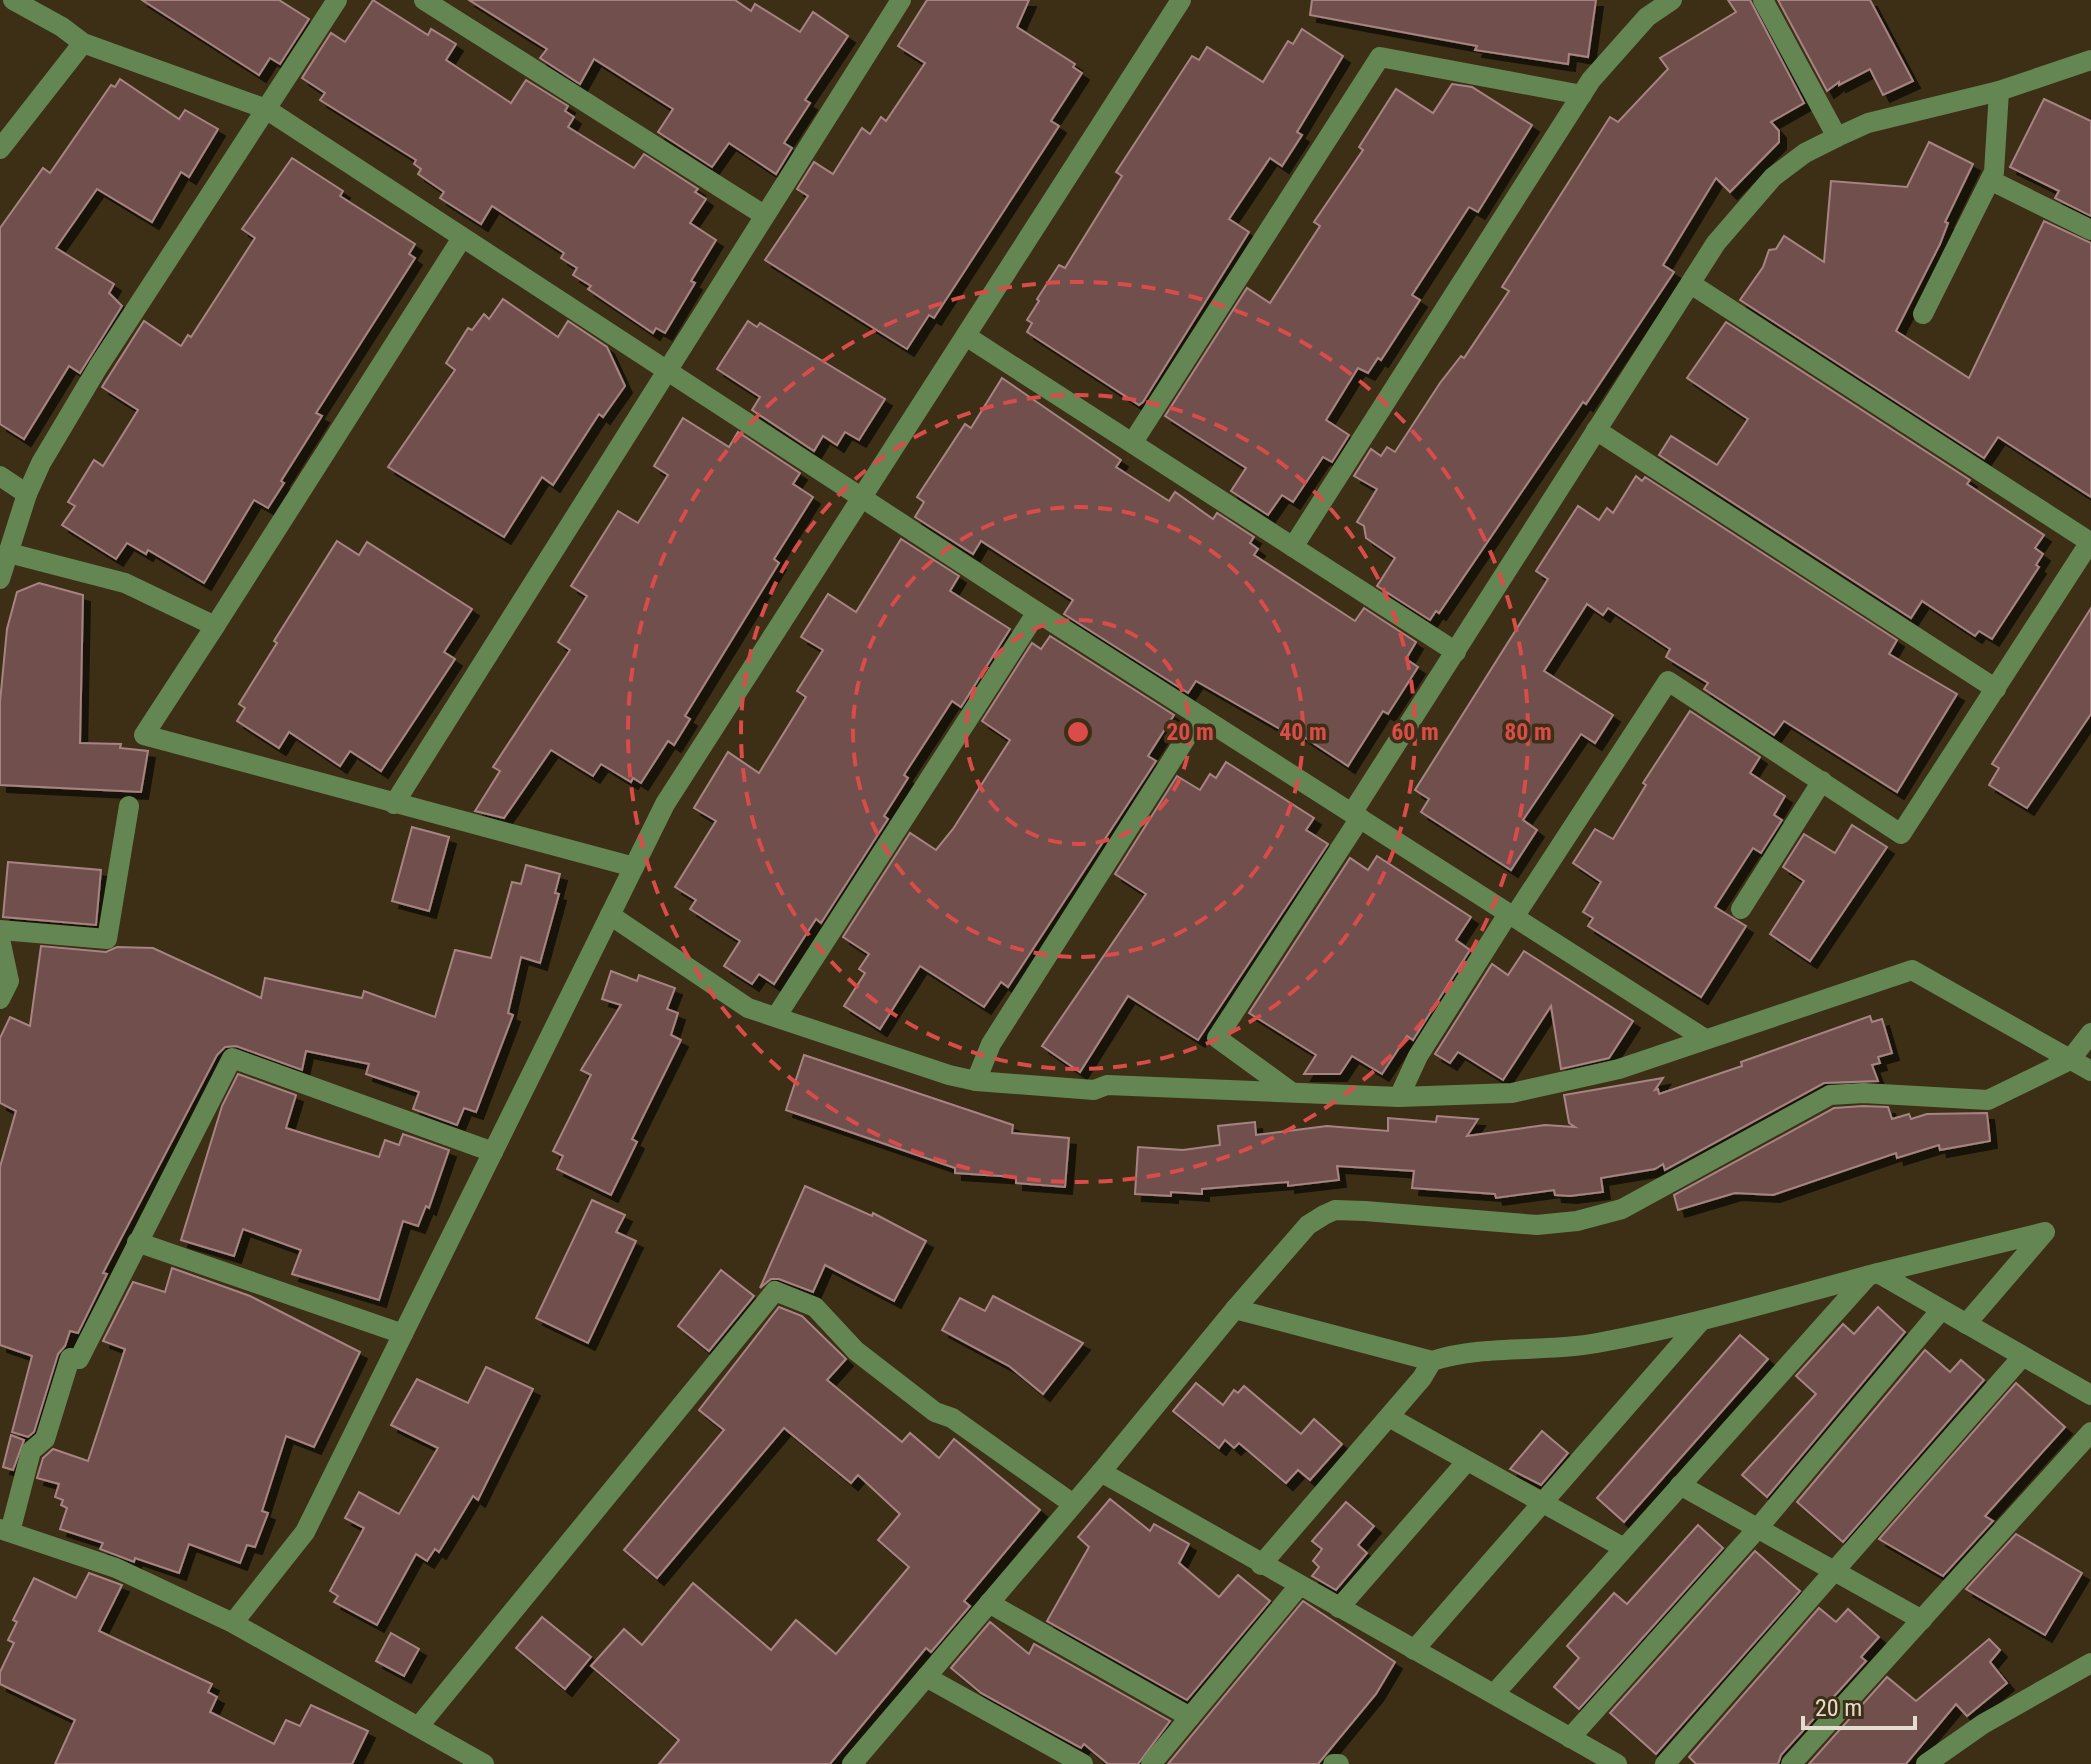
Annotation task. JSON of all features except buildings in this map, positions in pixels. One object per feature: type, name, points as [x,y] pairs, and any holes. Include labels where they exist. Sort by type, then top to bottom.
[{"type":"street","points":[[13,0],[62,27],[83,43],[266,109],[1037,612],[1705,1039]]},
{"type":"street","points":[[0,579],[27,494],[41,463],[98,367],[337,0]]},
{"type":"street","points":[[424,0],[764,215]]},
{"type":"street","points":[[233,1623],[305,1532],[665,804],[1181,0]]},
{"type":"street","points":[[1293,547],[1582,95],[1647,17],[1672,0]]},
{"type":"street","points":[[1763,0],[1837,137]]},
{"type":"street","points":[[394,804],[764,215],[894,1]]},
{"type":"street","points":[[0,149],[83,43]]},
{"type":"street","points":[[1133,442],[1380,57],[1582,95]]},
{"type":"street","points":[[1290,1092],[1217,1038],[1456,652],[1716,243],[1773,177],[1805,153],[1837,137],[1868,123],[1999,91],[2091,60]]},
{"type":"street","points":[[1923,314],[1990,180],[1999,91]]},
{"type":"street","points":[[1990,180],[2091,230]]},
{"type":"street","points":[[462,238],[144,735],[634,867]]},
{"type":"street","points":[[1399,1097],[1418,1056],[1668,681],[1901,834],[2090,542],[1691,284]]},
{"type":"street","points":[[966,336],[1456,652]]},
{"type":"street","points":[[1596,430],[1996,689]]},
{"type":"street","points":[[0,476],[27,494]]},
{"type":"street","points":[[9,553],[125,583],[215,626]]},
{"type":"street","points":[[776,1017],[1037,612]]},
{"type":"street","points":[[976,1081],[991,1044],[1200,716]]},
{"type":"street","points":[[1741,909],[1822,781]]},
{"type":"street","points":[[0,930],[107,939],[129,806]]},
{"type":"street","points":[[610,915],[748,1008],[976,1081],[1094,1090],[1107,1085],[1462,1098],[1563,1084],[1619,1069],[1912,970],[2091,1071]]},
{"type":"street","points":[[0,939],[9,981],[0,999]]},
{"type":"street","points":[[852,1764],[1308,1225],[1335,1210],[1537,1225],[1577,1221],[1622,1209],[1830,1095],[1863,1093],[1988,1100],[2070,1060],[2091,1033]]},
{"type":"street","points":[[484,1764],[233,1623],[116,1568],[5,1530],[31,1451],[45,1439],[70,1358],[79,1359],[232,1058],[493,1152]]},
{"type":"street","points":[[1235,1309],[1432,1361],[1455,1354],[1555,1350],[1701,1321],[1873,1274],[2045,1232],[1966,1324]]},
{"type":"street","points":[[137,1242],[403,1334]]},
{"type":"street","points":[[1873,1274],[2091,1395]]},
{"type":"street","points":[[1494,1694],[1873,1274]]},
{"type":"street","points":[[419,1726],[775,1291],[815,1307],[856,1351],[923,1403],[952,1418],[1073,1504]]},
{"type":"street","points":[[1570,1738],[1758,1528],[1941,1310]]},
{"type":"street","points":[[1414,1650],[1701,1321]]},
{"type":"street","points":[[1665,1764],[2022,1357]]},
{"type":"street","points":[[1261,1565],[1389,1417],[1432,1361]]},
{"type":"street","points":[[1389,1417],[1624,1548]]},
{"type":"street","points":[[1791,1764],[2091,1432]]},
{"type":"street","points":[[1339,1608],[1467,1461]]},
{"type":"street","points":[[1101,1472],[1617,1764]]},
{"type":"street","points":[[1680,1485],[1922,1620]]},
{"type":"street","points":[[1151,1764],[1299,1586]]},
{"type":"street","points":[[989,1603],[1190,1717]]},
{"type":"street","points":[[1926,1764],[1983,1724],[2091,1663]]},
{"type":"street","points":[[926,1677],[1083,1764]]}]
